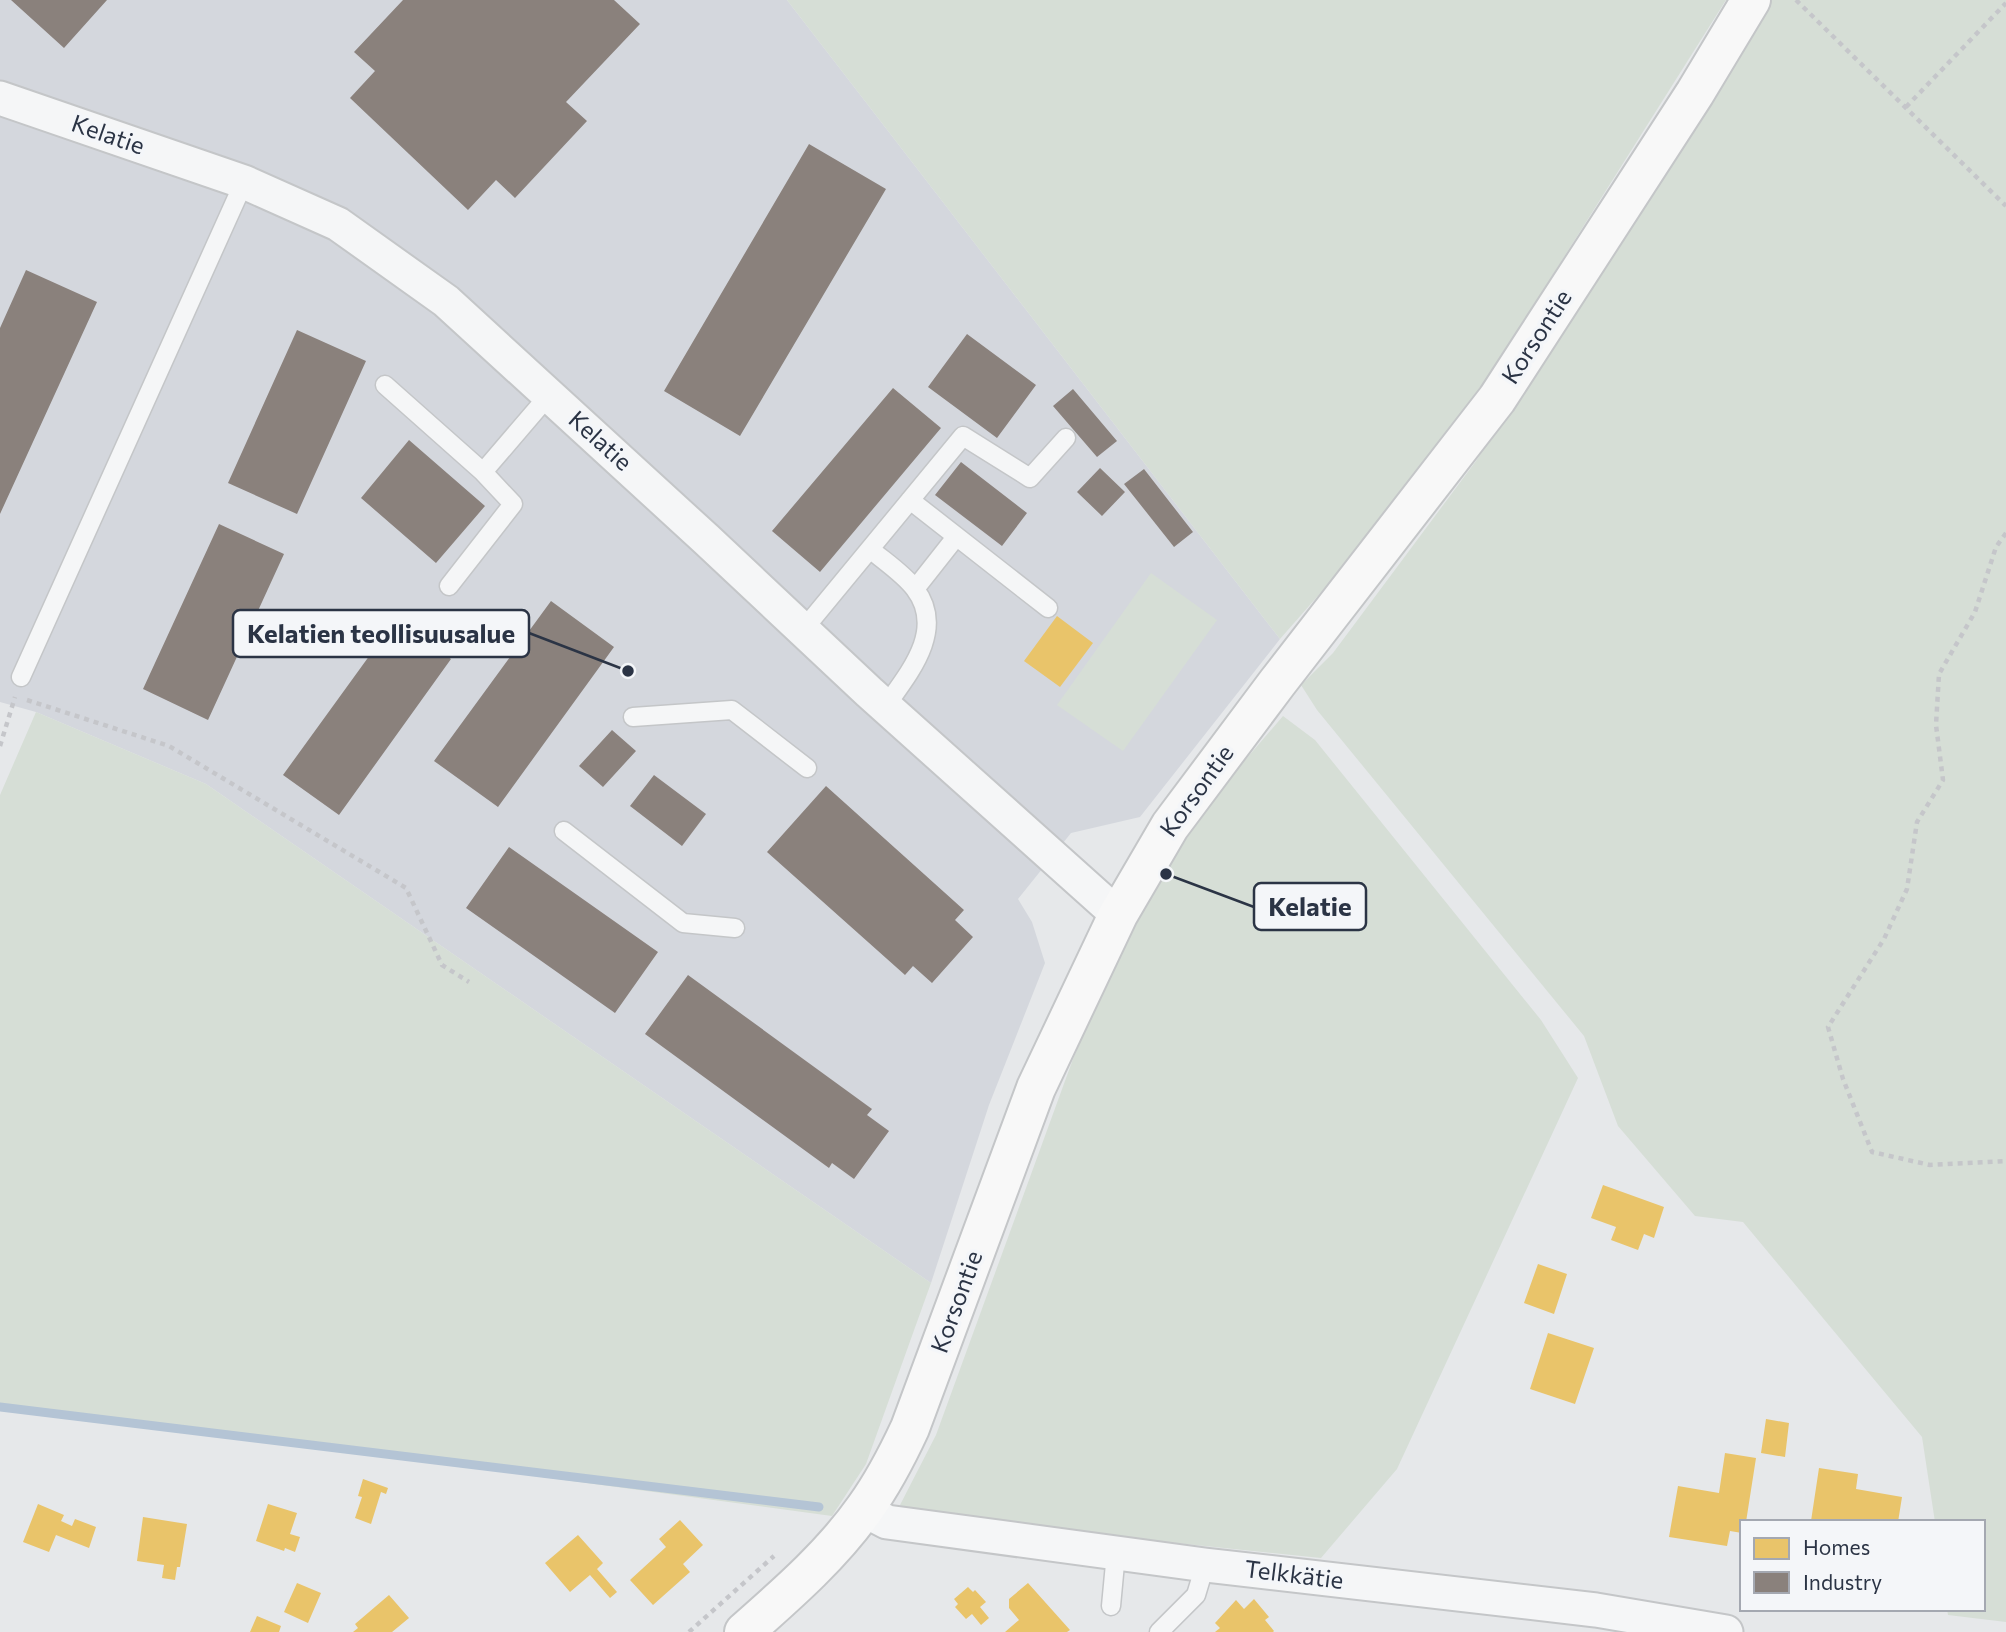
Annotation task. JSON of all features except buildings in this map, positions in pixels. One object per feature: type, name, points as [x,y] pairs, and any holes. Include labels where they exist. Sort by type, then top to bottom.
[{"type":"main road","name":"Korsontie","points":[[744,1632],[826,1555],[864,1510],[887,1474],[910,1428],[1036,1088],[1118,915],[1170,826],[1497,399],[1695,93],[1751,0]]},
{"type":"street","name":"Kelatie","points":[[0,98],[244,182],[338,224],[446,301],[885,707],[1118,915]]},
{"type":"street","name":"Telkkätie","points":[[864,1510],[887,1522],[1205,1565],[1596,1610],[1726,1632]]},
{"type":"lane","points":[[21,677],[244,182]]},
{"type":"lane","points":[[384,385],[483,472],[513,504],[449,586]]},
{"type":"lane","points":[[483,472],[549,395]]},
{"type":"lane","points":[[803,630],[963,436],[1030,478],[1066,438]]},
{"type":"lane","points":[[910,500],[1048,608]]},
{"type":"lane","points":[[915,589],[956,537]]},
{"type":"lane","points":[[870,549],[915,589],[927,611],[926,638],[914,667],[885,707]]},
{"type":"lane","points":[[633,717],[732,710],[807,768]]},
{"type":"lane","points":[[564,831],[683,923],[735,928]]},
{"type":"lane","points":[[1111,1606],[1116,1553]]},
{"type":"lane","points":[[1159,1632],[1196,1595],[1205,1565]]},
{"type":"path","points":[[1796,0],[2006,206]]},
{"type":"path","points":[[1906,107],[2006,4]]},
{"type":"path","points":[[2006,533],[1996,547],[1975,612],[1939,674],[1936,725],[1943,780],[1917,822],[1907,889],[1884,939],[1828,1027],[1843,1079],[1872,1152],[1930,1165],[2006,1161]]},
{"type":"path","points":[[0,747],[21,677]]},
{"type":"path","points":[[15,696],[169,746],[406,888],[442,965],[469,982]]},
{"type":"shaded area","points":[[0,0],[787,0],[1280,639],[1140,817],[1071,833],[1018,899],[1032,922],[1045,963],[989,1105],[931,1283],[206,784],[36,712],[0,702]]},
{"type":"shaded area","points":[[787,0],[1726,0],[1489,376],[1381,524],[1280,639]]},
{"type":"shaded area","points":[[1768,0],[2006,0],[2006,1622],[1948,1615],[1947,1611],[1985,1611],[1985,1520],[1935,1520],[1922,1437],[1743,1222],[1695,1216],[1618,1126],[1584,1036],[1317,710],[1301,685],[1333,653],[1476,461]]},
{"type":"shaded area","points":[[1151,573],[1217,620],[1123,751],[1057,705]]},
{"type":"shaded area","points":[[36,712],[206,784],[931,1283],[866,1464],[832,1516],[0,1404],[0,795]]},
{"type":"shaded area","points":[[1283,716],[1315,740],[1541,1020],[1578,1078],[1397,1469],[1321,1558],[916,1516],[900,1505],[936,1435],[1073,1059],[1135,916],[1216,794]]},
{"type":"waterway","points":[[0,1407],[819,1507]]},
{"type":"place","name":"Kelatien teollisuusalue","points":[[628,671]]},
{"type":"place","name":"Kelatie","points":[[1166,874]]}]
